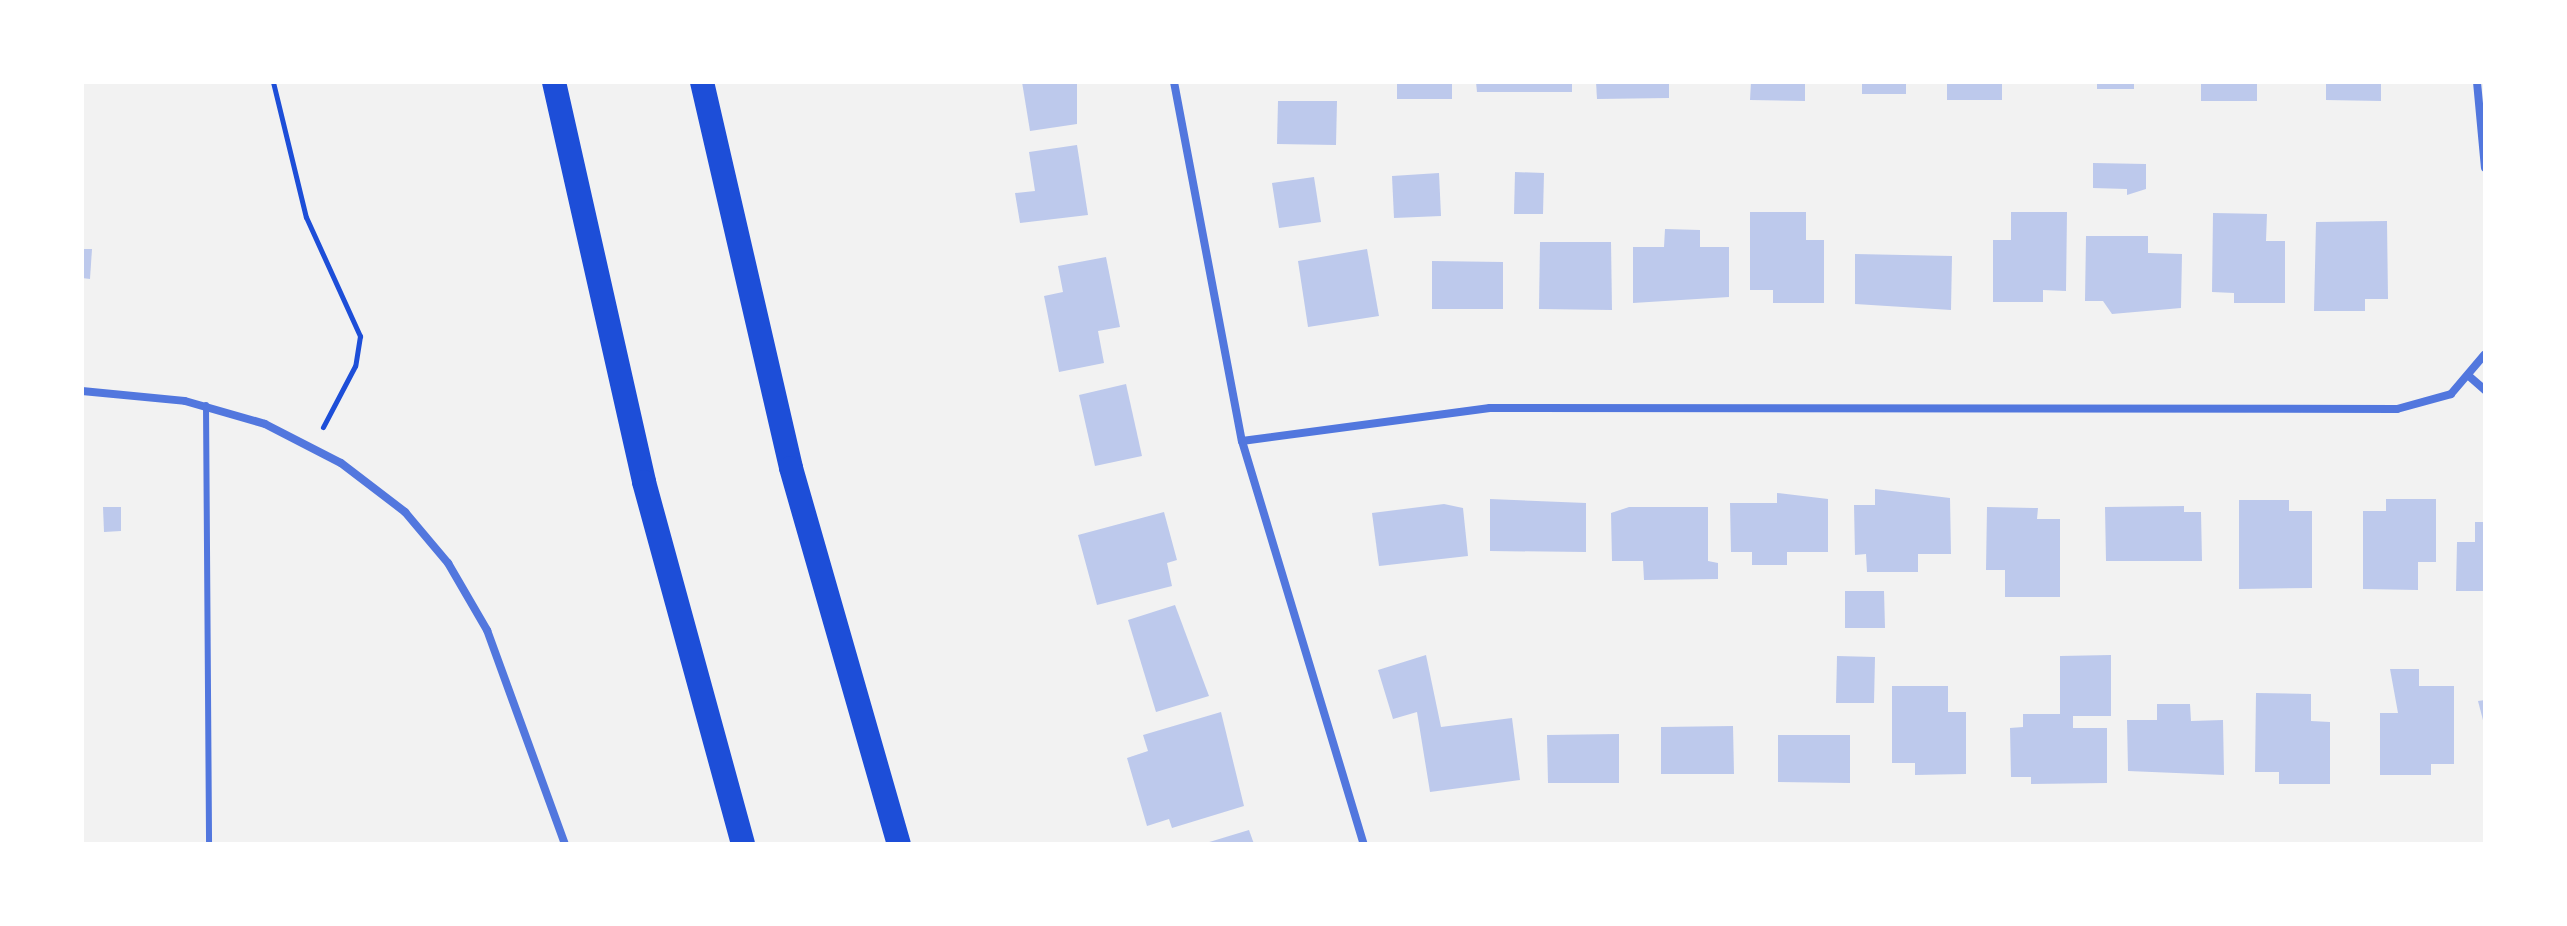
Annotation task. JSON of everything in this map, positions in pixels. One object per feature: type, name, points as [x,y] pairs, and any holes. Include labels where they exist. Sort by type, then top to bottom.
[{"type":"highway","points":[[554,82],[644,482],[743,844]]},
{"type":"highway","points":[[702,82],[791,468],[899,844]]},
{"type":"street","points":[[1174,82],[1242,441],[1364,844]]},
{"type":"street","points":[[2477,82],[2485,168]]},
{"type":"street","points":[[1242,441],[1490,408],[2397,409],[2428,405],[2470,377],[2485,354]]},
{"type":"street","points":[[2470,377],[2485,390]]},
{"type":"street","points":[[82,391],[206,405],[314,446],[405,512],[463,586],[504,670],[565,844]]},
{"type":"lane","points":[[206,405],[209,844]]},
{"type":"path","points":[[273,82],[306,217],[360,336],[355,366],[314,446]]},
{"type":"building","points":[[1022,82],[1077,82],[1077,124],[1030,131]]},
{"type":"building","points":[[1397,82],[1452,82],[1452,99],[1397,99]]},
{"type":"building","points":[[1476,82],[1572,82],[1572,92],[1477,92]]},
{"type":"building","points":[[1596,82],[1669,82],[1669,98],[1597,99]]},
{"type":"building","points":[[1751,82],[1805,82],[1805,101],[1750,100]]},
{"type":"building","points":[[1862,82],[1906,82],[1906,94],[1862,94]]},
{"type":"building","points":[[1947,82],[2002,82],[2002,100],[1947,100]]},
{"type":"building","points":[[2097,82],[2134,82],[2134,89],[2097,89]]},
{"type":"building","points":[[2201,82],[2257,82],[2257,101],[2201,101]]},
{"type":"building","points":[[2326,82],[2381,82],[2381,101],[2326,100]]},
{"type":"building","points":[[1278,101],[1337,101],[1336,145],[1277,144]]},
{"type":"building","points":[[1077,145],[1088,215],[1020,223],[1015,193],[1035,191],[1029,152]]},
{"type":"building","points":[[2093,163],[2146,164],[2146,189],[2127,195],[2127,189],[2093,188]]},
{"type":"building","points":[[1515,172],[1544,173],[1543,214],[1514,214]]},
{"type":"building","points":[[1439,173],[1441,216],[1394,218],[1392,176]]},
{"type":"building","points":[[1314,177],[1321,222],[1279,228],[1272,183]]},
{"type":"building","points":[[1750,212],[1806,212],[1806,240],[1824,240],[1824,303],[1773,303],[1773,290],[1750,290]]},
{"type":"building","points":[[2011,212],[2067,212],[2066,291],[2043,290],[2043,302],[1993,302],[1993,240],[2011,240]]},
{"type":"building","points":[[2213,213],[2267,214],[2266,241],[2285,241],[2285,303],[2234,303],[2234,293],[2212,292]]},
{"type":"building","points":[[2387,221],[2388,299],[2365,299],[2365,311],[2314,311],[2316,222]]},
{"type":"building","points":[[1665,229],[1700,230],[1700,247],[1729,247],[1729,297],[1633,303],[1633,247],[1664,247]]},
{"type":"building","points":[[2086,236],[2148,236],[2148,253],[2182,254],[2181,308],[2112,314],[2103,301],[2085,301]]},
{"type":"building","points":[[1540,242],[1611,242],[1612,310],[1539,309]]},
{"type":"building","points":[[82,249],[92,249],[90,279],[82,278]]},
{"type":"building","points":[[1367,249],[1379,316],[1308,327],[1298,261]]},
{"type":"building","points":[[1855,254],[1952,256],[1951,310],[1855,304]]},
{"type":"building","points":[[1106,257],[1120,327],[1098,331],[1104,363],[1059,372],[1044,296],[1063,292],[1058,266]]},
{"type":"building","points":[[1432,261],[1503,262],[1503,309],[1432,309]]},
{"type":"building","points":[[1126,384],[1142,456],[1095,466],[1079,395]]},
{"type":"building","points":[[1875,489],[1950,498],[1951,554],[1918,554],[1918,572],[1867,572],[1866,554],[1855,555],[1854,505],[1875,505]]},
{"type":"building","points":[[1777,493],[1828,499],[1828,552],[1787,552],[1787,565],[1752,565],[1752,552],[1731,552],[1730,503],[1777,503]]},
{"type":"building","points":[[1490,499],[1586,503],[1586,552],[1490,551]]},
{"type":"building","points":[[2386,499],[2436,499],[2436,562],[2418,562],[2418,590],[2363,589],[2363,511],[2386,511]]},
{"type":"building","points":[[2239,500],[2289,500],[2289,511],[2312,511],[2312,588],[2239,589]]},
{"type":"building","points":[[1444,504],[1463,508],[1468,556],[1379,566],[1372,513]]},
{"type":"building","points":[[2184,506],[2184,512],[2201,512],[2202,561],[2106,561],[2105,507]]},
{"type":"building","points":[[103,507],[121,507],[121,531],[104,532]]},
{"type":"building","points":[[1629,507],[1708,507],[1708,561],[1718,563],[1718,579],[1644,580],[1643,561],[1612,561],[1611,513]]},
{"type":"building","points":[[1987,507],[2038,508],[2037,519],[2060,519],[2060,597],[2005,597],[2005,570],[1986,570]]},
{"type":"building","points":[[1164,512],[1177,560],[1167,563],[1172,586],[1097,605],[1078,535]]},
{"type":"building","points":[[2475,522],[2485,522],[2485,591],[2456,591],[2457,542],[2475,542]]},
{"type":"building","points":[[1845,591],[1884,591],[1885,628],[1845,628]]},
{"type":"building","points":[[1175,605],[1209,696],[1156,712],[1128,620]]},
{"type":"building","points":[[1426,655],[1441,727],[1512,718],[1520,780],[1430,792],[1417,712],[1393,719],[1378,670]]},
{"type":"building","points":[[2111,655],[2111,716],[2073,716],[2073,728],[2107,728],[2107,783],[2031,784],[2031,777],[2011,777],[2010,728],[2023,727],[2023,714],[2060,714],[2060,656]]},
{"type":"building","points":[[1837,656],[1875,657],[1874,703],[1836,703]]},
{"type":"building","points":[[2390,669],[2419,669],[2419,686],[2454,686],[2454,764],[2431,764],[2431,775],[2380,775],[2380,713],[2398,713]]},
{"type":"building","points":[[1892,686],[1948,686],[1948,712],[1966,712],[1966,774],[1915,775],[1915,763],[1892,763]]},
{"type":"building","points":[[2256,693],[2311,694],[2311,721],[2330,722],[2330,784],[2279,784],[2279,772],[2255,772]]},
{"type":"building","points":[[2485,700],[2485,724],[2484,724],[2478,701]]},
{"type":"building","points":[[2157,704],[2190,704],[2191,721],[2223,720],[2224,775],[2128,771],[2127,720],[2157,720]]},
{"type":"building","points":[[1221,712],[1244,806],[1172,828],[1169,819],[1147,826],[1127,758],[1148,751],[1143,735]]},
{"type":"building","points":[[1733,726],[1734,774],[1661,774],[1661,727]]},
{"type":"building","points":[[1619,734],[1619,783],[1548,783],[1547,735]]},
{"type":"building","points":[[1778,735],[1850,735],[1850,783],[1778,782]]},
{"type":"building","points":[[1249,830],[1254,844],[1206,844],[1206,843]]}]
